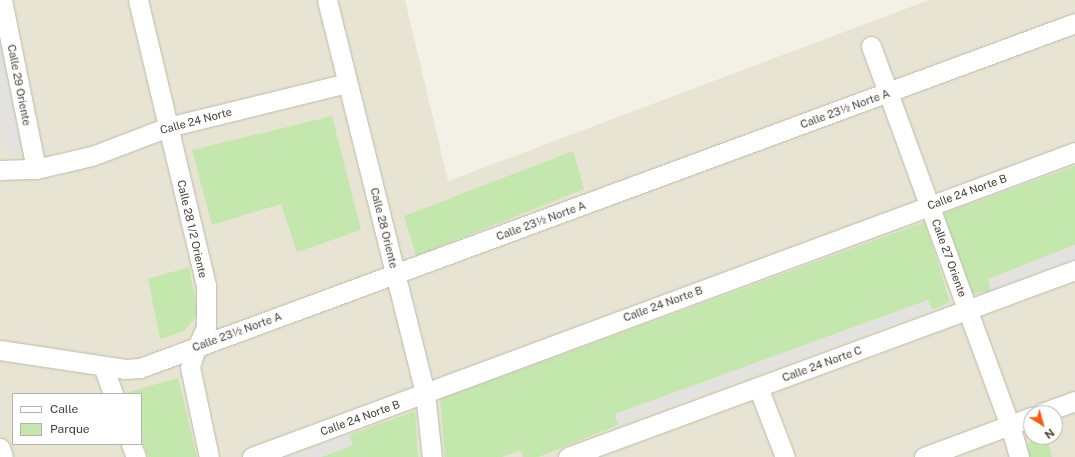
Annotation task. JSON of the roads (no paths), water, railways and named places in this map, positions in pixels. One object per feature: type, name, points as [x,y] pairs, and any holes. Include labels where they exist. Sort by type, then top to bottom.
[{"type":"street","name":"Calle 28 1/2 Oriente","points":[[138,0],[207,296],[206,327],[191,361],[191,374],[209,457]]},
{"type":"street","name":"Calle 28 Oriente","points":[[327,0],[425,393],[432,457]]},
{"type":"street","name":"Calle 29 Oriente","points":[[2,10],[36,169]]},
{"type":"street","name":"Calle 23½ Norte A","points":[[0,350],[132,370],[1075,24]]},
{"type":"street","name":"Calle 27 Oriente","points":[[871,46],[1010,425],[1018,457]]},
{"type":"street","name":"Calle 24 Norte","points":[[0,170],[36,169],[110,152],[168,127],[347,83]]},
{"type":"street","name":"Calle 24 Norte B","points":[[252,457],[1075,152]]},
{"type":"street","name":"Calle 24 Norte C","points":[[568,457],[1075,270]]},
{"type":"street","points":[[103,366],[113,393]]},
{"type":"street","points":[[758,387],[785,457]]},
{"type":"street","points":[[1063,405],[1075,401]]},
{"type":"street","points":[[924,457],[1023,420]]},
{"type":"street","points":[[131,445],[136,457]]},
{"type":"street","points":[[0,448],[3,457]]}]
